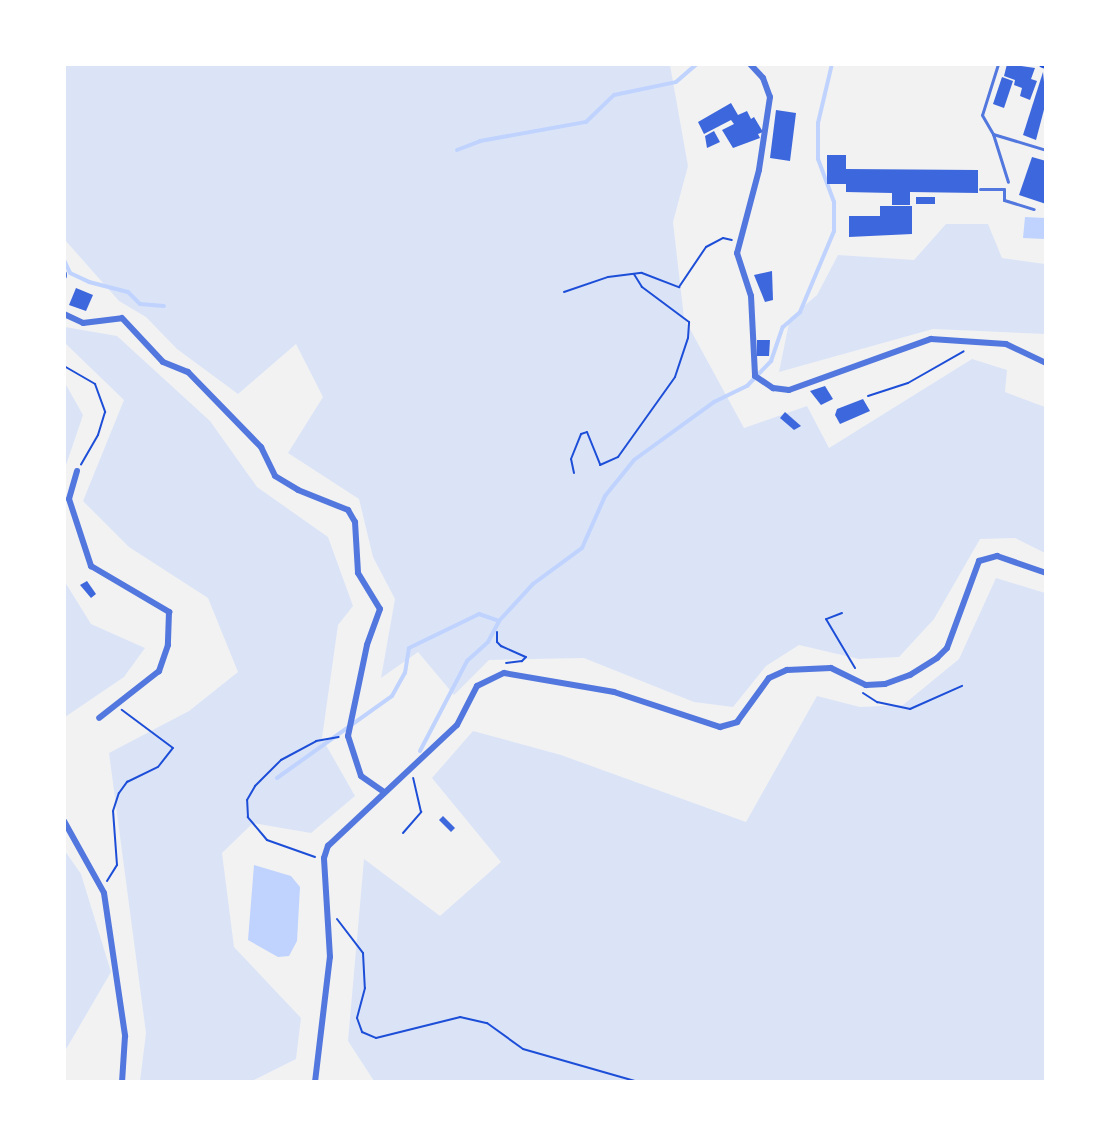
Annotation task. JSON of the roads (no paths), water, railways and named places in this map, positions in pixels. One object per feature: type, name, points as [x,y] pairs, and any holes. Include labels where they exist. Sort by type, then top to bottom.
[{"type":"street","points":[[750,64],[763,78],[770,105],[737,254],[751,296],[755,376],[773,388],[789,390],[931,339],[1006,344],[1046,363]]},
{"type":"street","points":[[64,315],[83,323],[122,318],[163,362],[188,372],[261,447],[275,476],[298,490],[348,510],[355,522],[358,573],[380,609],[367,645],[348,736],[362,776],[384,792]]},
{"type":"street","points":[[77,471],[69,499],[91,566],[169,612],[168,645],[159,671],[118,706],[99,718]]},
{"type":"street","points":[[315,1082],[330,957],[324,864],[328,846],[457,725],[477,686],[504,673],[614,692],[720,727],[737,722],[769,678],[787,670],[831,668],[860,682],[885,684],[910,675],[942,653],[979,561],[997,556],[1046,573]]},
{"type":"street","points":[[64,821],[102,889],[125,1036],[122,1082]]},
{"type":"lane","points":[[998,64],[982,115],[993,134],[1008,182]]},
{"type":"lane","points":[[993,134],[1046,150]]},
{"type":"lane","points":[[981,189],[1004,189],[1004,200],[1034,209]]},
{"type":"water","points":[[1025,217],[1045,218],[1045,239],[1023,238]]},
{"type":"water","points":[[254,865],[291,876],[300,887],[297,941],[289,956],[278,957],[248,940]]},
{"type":"waterway","points":[[457,150],[480,141],[586,122],[614,95],[676,82],[697,64]]},
{"type":"waterway","points":[[420,751],[467,661],[488,642],[499,621],[533,584],[582,548],[605,496],[634,460],[714,402],[747,386],[771,361],[783,327],[800,312],[834,231],[834,202],[818,159],[818,123],[832,64]]},
{"type":"waterway","points":[[64,260],[70,273],[89,282],[128,292],[140,304],[164,306]]},
{"type":"waterway","points":[[277,778],[392,696],[405,673],[409,648],[479,614],[499,621]]}]
